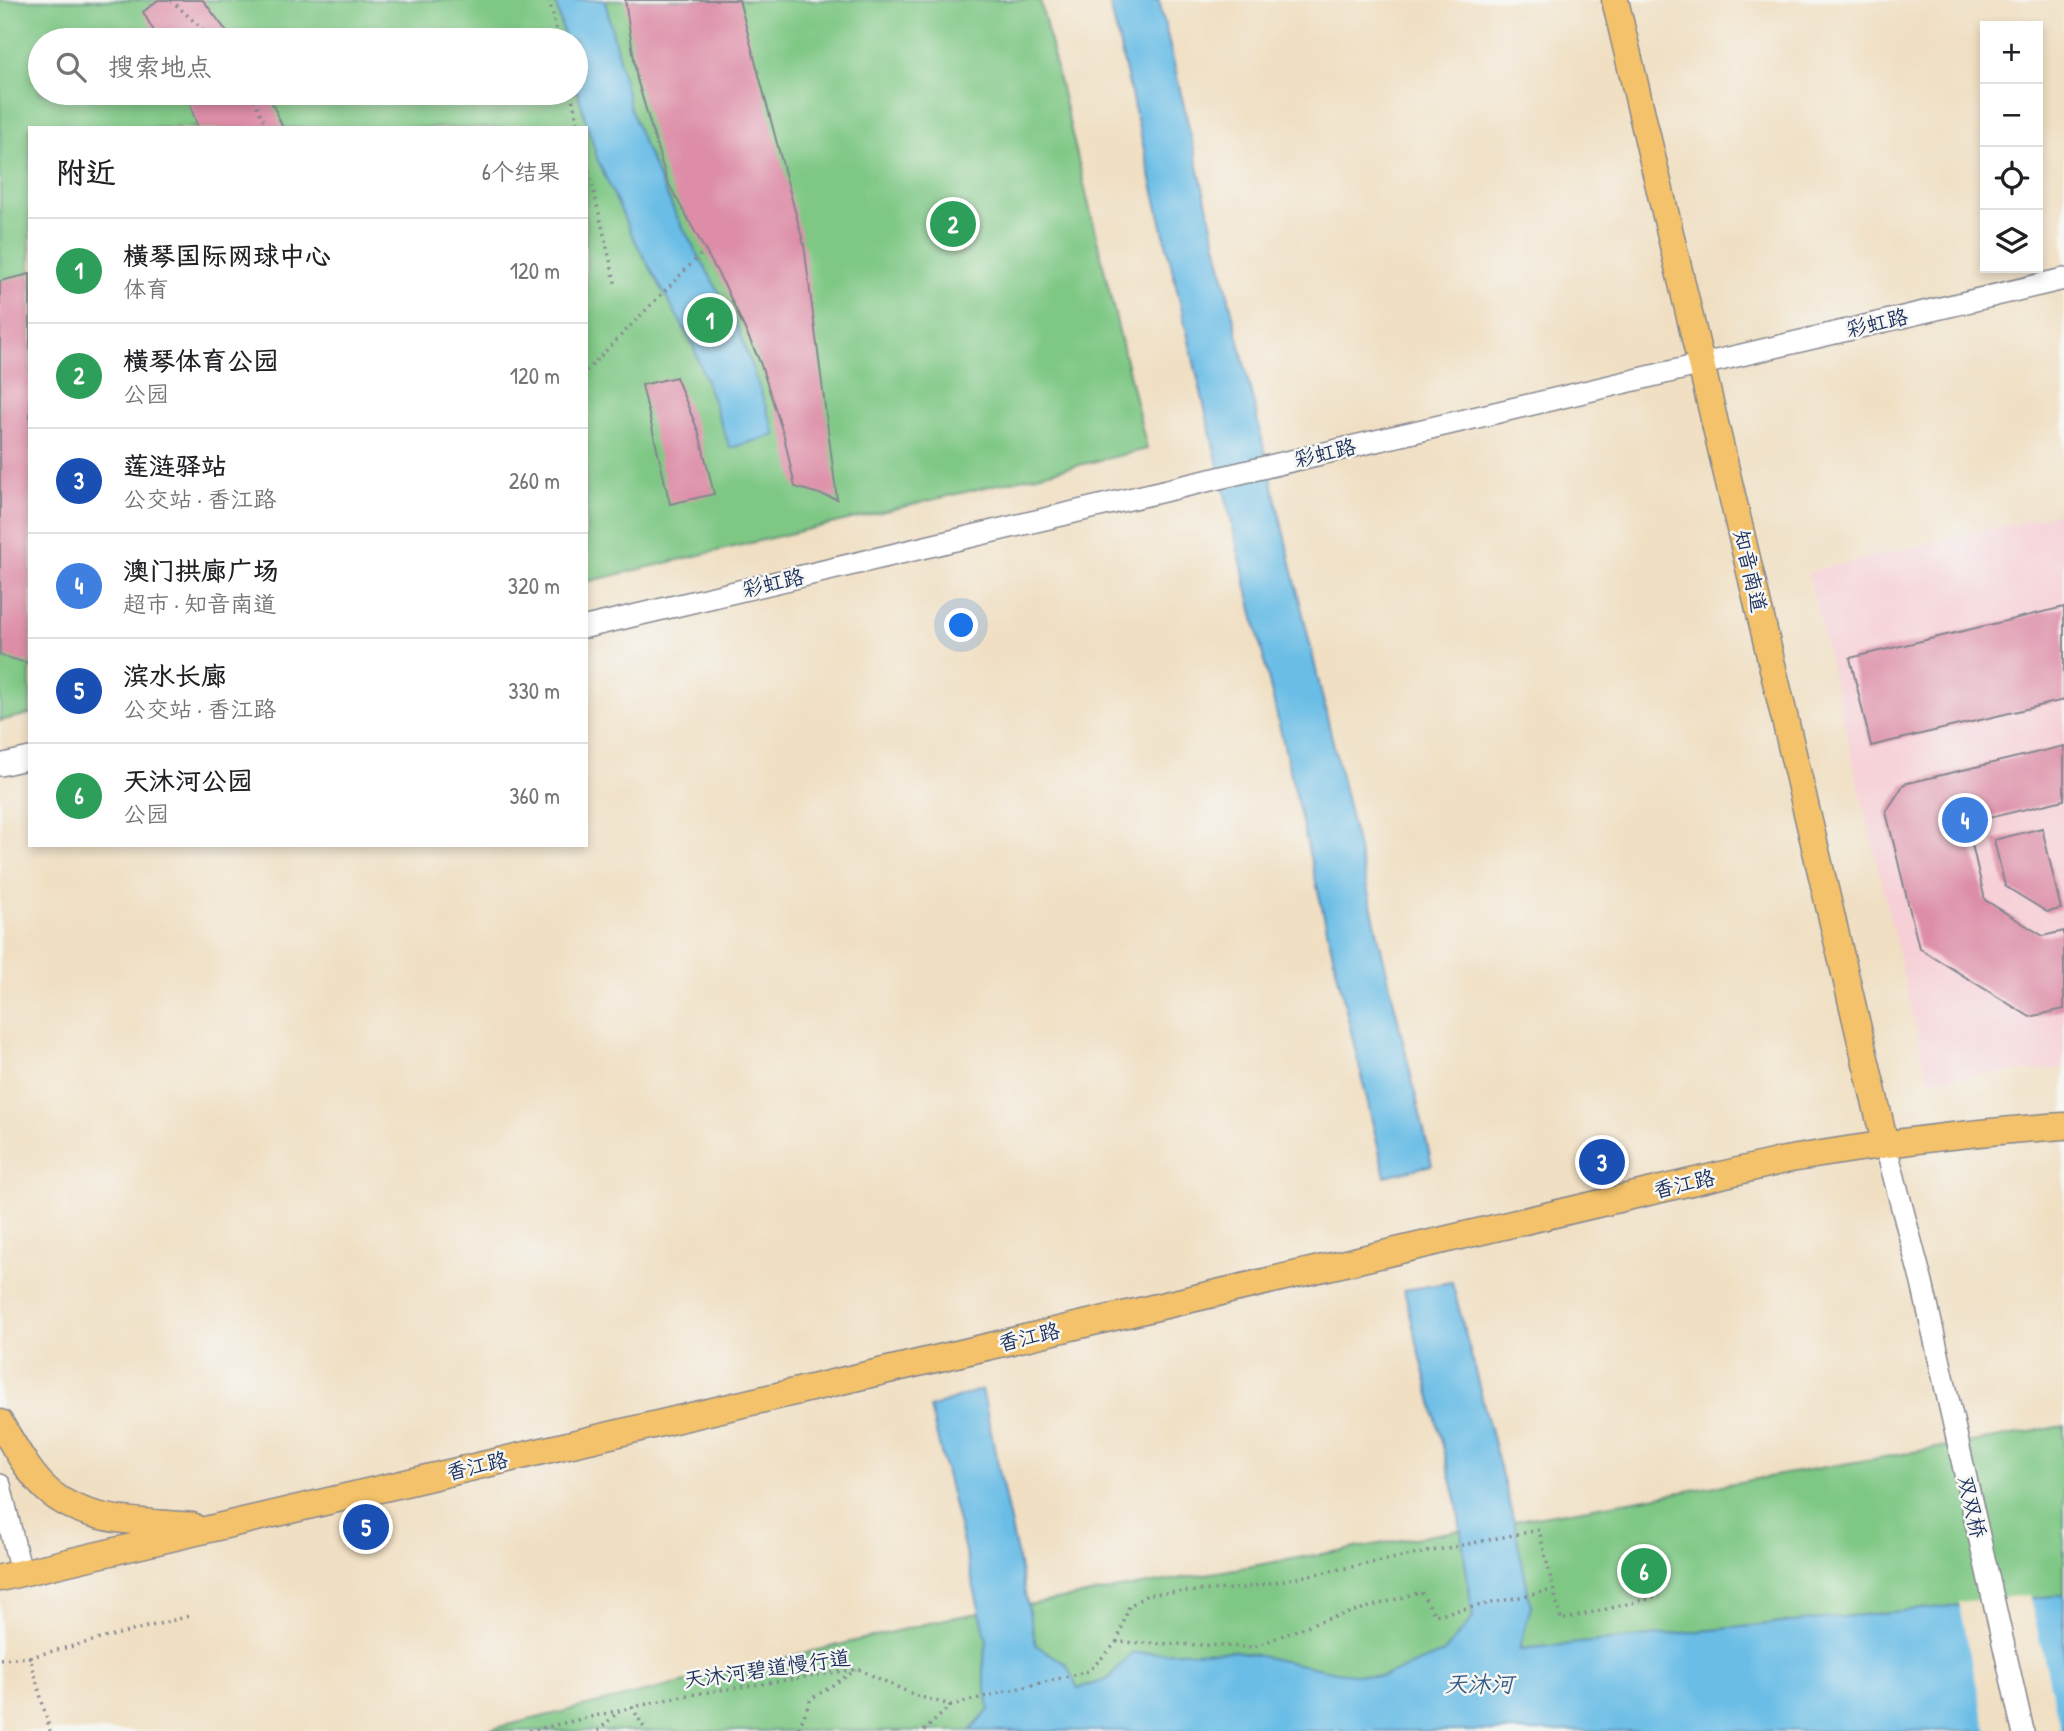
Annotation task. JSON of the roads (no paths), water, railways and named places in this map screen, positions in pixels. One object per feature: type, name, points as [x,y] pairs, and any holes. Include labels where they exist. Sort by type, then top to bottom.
[{"type":"main road","name":"知音南道","points":[[1615,0],[1885,1143]]},
{"type":"main road","name":"香江路","points":[[10,1576],[1723,1175],[1885,1143],[2064,1126]]},
{"type":"main road","points":[[0,1423],[36,1479],[47,1490],[75,1508],[106,1516],[211,1528]]},
{"type":"street","name":"彩虹路","points":[[588,627],[2064,279]]},
{"type":"street","points":[[0,765],[28,758]]},
{"type":"street","name":"双双桥","points":[[1885,1143],[1922,1283],[2023,1731]]},
{"type":"street","points":[[0,1485],[10,1576]]},
{"type":"water","points":[[555,0],[605,0],[630,107],[643,143],[676,215],[736,323],[776,435],[730,448],[692,343],[633,237],[598,161],[581,105],[588,105],[588,28],[562,28]]},
{"type":"water","points":[[1109,0],[1159,0],[1432,1165],[1385,1176]]},
{"type":"water","name":"天沐河","points":[[1452,1282],[1513,1518],[1531,1606],[1520,1649],[2064,1595],[2064,1731],[970,1731],[989,1710],[983,1668],[987,1641],[930,1408],[982,1389],[1036,1645],[1066,1664],[1078,1688],[1107,1680],[1131,1653],[1236,1651],[1336,1672],[1382,1677],[1443,1653],[1473,1618],[1457,1503],[1404,1290]]},
{"type":"place","name":"横琴体育公园","points":[[953,224]]},
{"type":"place","name":"横琴国际网球中心","points":[[710,320]]},
{"type":"place","name":"澳门拱廊广场","points":[[1965,820]]},
{"type":"place","name":"莲涟驿站","points":[[1602,1162]]},
{"type":"place","name":"滨水长廊","points":[[366,1527]]},
{"type":"place","name":"天沐河公园","points":[[1644,1571]]}]
